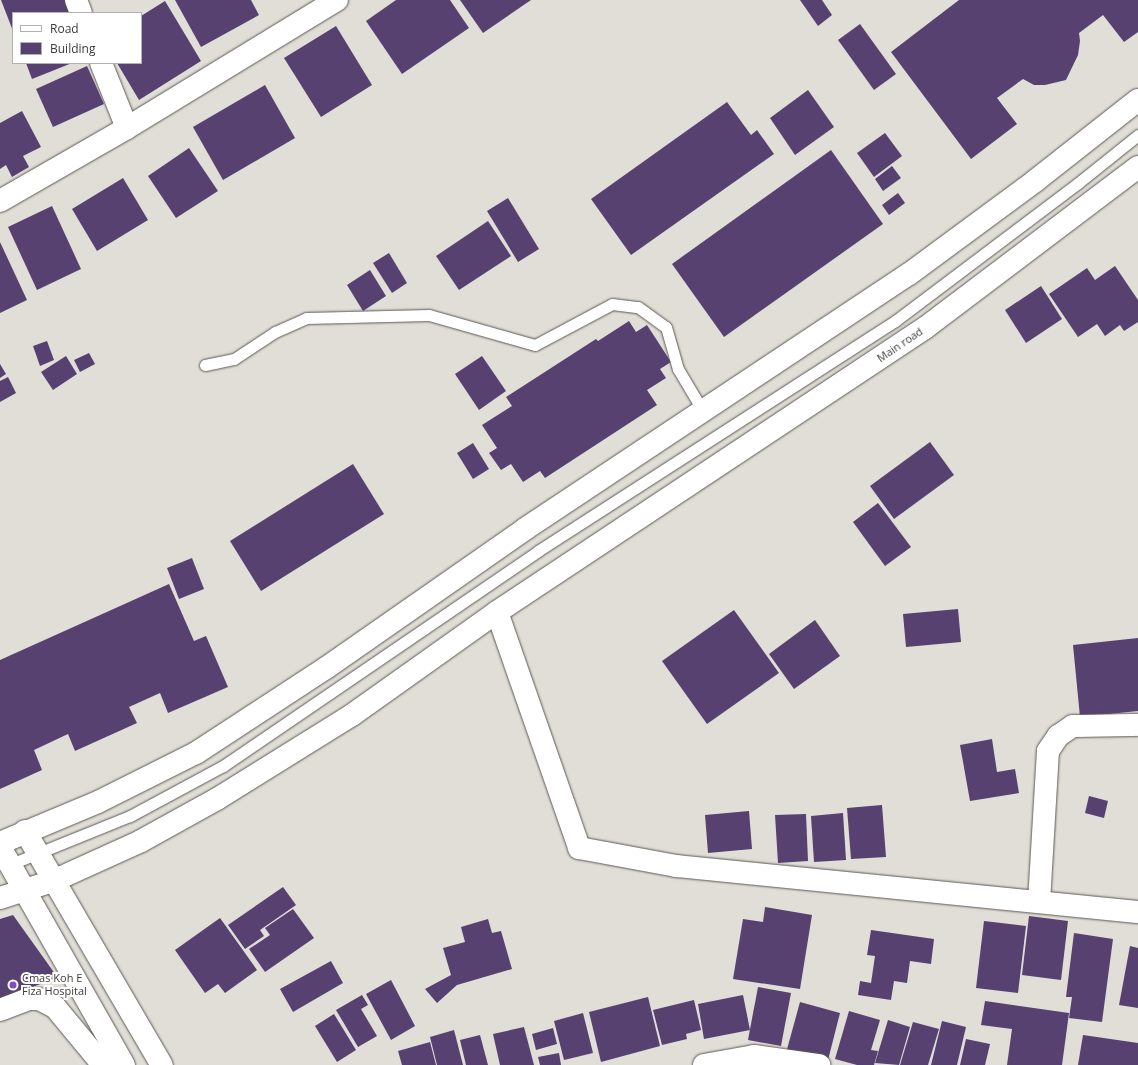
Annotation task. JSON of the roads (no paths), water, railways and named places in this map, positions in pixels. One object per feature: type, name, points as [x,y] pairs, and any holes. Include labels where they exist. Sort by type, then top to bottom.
[{"type":"main road","points":[[76,0],[81,12]]},
{"type":"main road","points":[[0,201],[127,128],[337,0]]},
{"type":"main road","points":[[101,64],[127,128]]},
{"type":"main road","points":[[0,842],[98,802],[196,753],[326,668],[525,529],[909,274],[1035,181],[1138,100]]},
{"type":"main road","name":"Main road","points":[[0,898],[53,881],[141,841],[217,799],[352,715],[497,612],[925,328],[1138,167]]},
{"type":"main road","points":[[497,612],[579,848],[676,866],[1138,912]]},
{"type":"main road","points":[[1039,902],[1048,751],[1058,736],[1073,726],[1138,725]]},
{"type":"main road","points":[[25,831],[162,1065]]},
{"type":"main road","points":[[3,860],[23,890],[124,1065]]},
{"type":"main road","points":[[0,1010],[29,999],[39,999],[55,1007],[103,1065]]},
{"type":"main road","points":[[704,1065],[754,1056],[819,1065]]},
{"type":"lane","points":[[3,860],[38,853],[130,816],[223,766],[538,551],[895,321],[1078,183],[1138,135]]},
{"type":"lane","points":[[205,365],[234,359],[275,332],[306,318],[429,315],[535,345],[612,304],[638,307],[666,327],[678,369],[702,411]]},
{"type":"place","name":"Cmas Koh E Fiza Hospital","points":[[13,985]]}]
